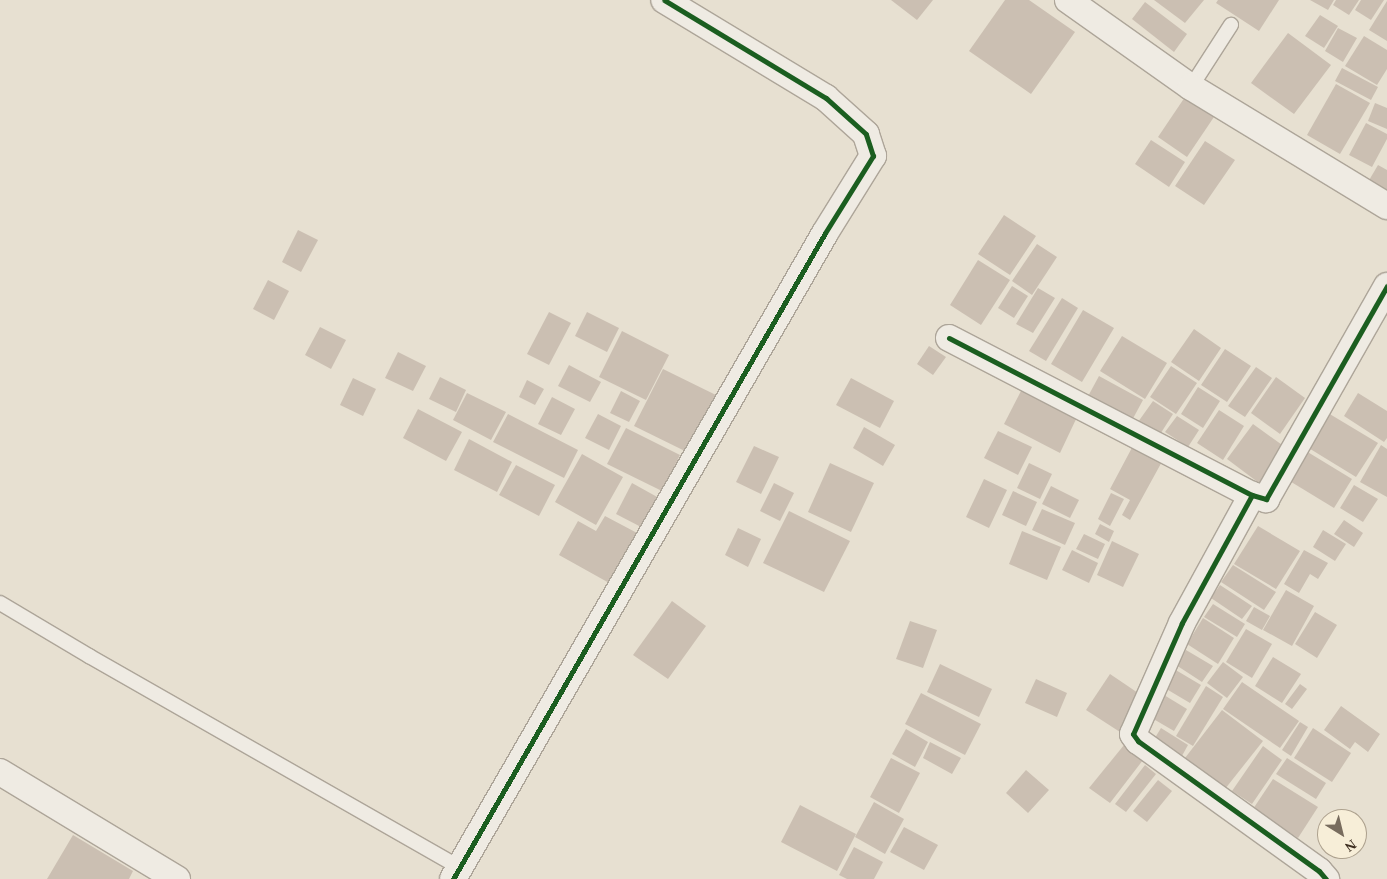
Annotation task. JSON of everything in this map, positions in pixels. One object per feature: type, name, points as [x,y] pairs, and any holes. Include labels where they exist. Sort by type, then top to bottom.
[{"type":"street","points":[[456,874],[825,233],[873,156],[866,134],[826,98],[664,0]]},
{"type":"street","points":[[1068,0],[1191,87],[1387,206]]},
{"type":"street","points":[[949,338],[1252,495],[1266,499],[1387,286]]},
{"type":"street","points":[[1252,495],[1182,623],[1133,734],[1138,741],[1319,871],[1326,879]]},
{"type":"street","points":[[0,772],[177,879]]},
{"type":"lane","points":[[1191,87],[1231,25]]},
{"type":"lane","points":[[0,603],[456,874]]},
{"type":"building","points":[[891,0],[933,0],[917,20]]},
{"type":"building","points":[[1005,0],[1029,0],[1075,32],[1031,94],[969,51]]},
{"type":"building","points":[[1154,0],[1204,0],[1185,23]]},
{"type":"building","points":[[1218,0],[1279,0],[1259,31],[1216,3]]},
{"type":"building","points":[[1310,0],[1334,0],[1328,10]]},
{"type":"building","points":[[1336,0],[1359,0],[1349,15],[1333,5]]},
{"type":"building","points":[[1361,0],[1384,0],[1371,20],[1355,10]]},
{"type":"building","points":[[1387,1],[1387,41],[1369,30]]},
{"type":"building","points":[[1145,2],[1187,34],[1174,52],[1132,19]]},
{"type":"building","points":[[1320,15],[1338,26],[1324,48],[1305,36]]},
{"type":"building","points":[[1338,28],[1357,38],[1343,62],[1325,51]]},
{"type":"building","points":[[1288,33],[1331,65],[1294,114],[1251,83]]},
{"type":"building","points":[[1364,36],[1387,50],[1387,69],[1377,85],[1345,66]]},
{"type":"building","points":[[1342,68],[1378,87],[1371,100],[1335,81]]},
{"type":"building","points":[[1336,84],[1370,103],[1340,154],[1307,135]]},
{"type":"building","points":[[1187,94],[1216,114],[1187,157],[1158,137]]},
{"type":"building","points":[[1375,103],[1387,108],[1387,129],[1368,121]]},
{"type":"building","points":[[1366,123],[1387,134],[1387,139],[1372,167],[1349,155]]},
{"type":"building","points":[[1151,140],[1185,162],[1169,187],[1135,164]]},
{"type":"building","points":[[1205,141],[1235,160],[1204,205],[1175,186]]},
{"type":"building","points":[[1378,165],[1387,170],[1387,191],[1368,182]]},
{"type":"building","points":[[1004,215],[1036,236],[1010,275],[978,254]]},
{"type":"building","points":[[298,230],[318,240],[301,272],[282,262]]},
{"type":"building","points":[[1037,244],[1057,257],[1032,295],[1012,281]]},
{"type":"building","points":[[978,260],[1010,280],[981,325],[950,305]]},
{"type":"building","points":[[268,280],[289,291],[274,320],[253,309]]},
{"type":"building","points":[[1012,286],[1028,296],[1014,318],[998,308]]},
{"type":"building","points":[[1038,288],[1055,298],[1033,333],[1016,324]]},
{"type":"building","points":[[1062,298],[1078,308],[1046,361],[1029,351]]},
{"type":"building","points":[[1083,310],[1114,328],[1082,382],[1051,364]]},
{"type":"building","points":[[549,312],[571,323],[549,365],[527,354]]},
{"type":"building","points":[[587,312],[619,328],[607,352],[575,336]]},
{"type":"building","points":[[320,327],[346,340],[331,369],[305,355]]},
{"type":"building","points":[[1194,329],[1221,348],[1199,381],[1171,362]]},
{"type":"building","points":[[622,331],[669,355],[646,400],[599,377]]},
{"type":"building","points":[[1122,336],[1167,363],[1145,399],[1100,371]]},
{"type":"building","points":[[929,346],[946,357],[933,375],[917,364]]},
{"type":"building","points":[[1225,349],[1251,366],[1227,402],[1201,385]]},
{"type":"building","points":[[398,352],[426,366],[413,391],[385,378]]},
{"type":"building","points":[[569,365],[601,382],[590,402],[558,386]]},
{"type":"building","points":[[1171,366],[1197,383],[1176,414],[1150,397]]},
{"type":"building","points":[[1256,367],[1272,378],[1245,417],[1228,406]]},
{"type":"building","points":[[663,369],[720,397],[691,454],[634,426]]},
{"type":"building","points":[[1099,376],[1143,400],[1130,424],[1086,400]]},
{"type":"building","points":[[440,377],[466,390],[456,412],[429,399]]},
{"type":"building","points":[[1276,377],[1305,398],[1280,434],[1251,413]]},
{"type":"building","points":[[353,378],[376,389],[363,416],[340,405]]},
{"type":"building","points":[[851,378],[894,401],[880,428],[836,405]]},
{"type":"building","points":[[527,380],[544,389],[535,405],[519,397]]},
{"type":"building","points":[[1023,387],[1078,415],[1060,453],[1004,424]]},
{"type":"building","points":[[1198,387],[1220,401],[1203,428],[1181,414]]},
{"type":"building","points":[[621,391],[640,401],[629,422],[610,413]]},
{"type":"building","points":[[467,393],[506,412],[491,440],[453,420]]},
{"type":"building","points":[[1358,393],[1387,411],[1387,438],[1384,442],[1344,416]]},
{"type":"building","points":[[552,397],[575,409],[561,435],[538,424]]},
{"type":"building","points":[[1153,401],[1173,414],[1159,436],[1138,422]]},
{"type":"building","points":[[418,409],[462,432],[446,461],[403,438]]},
{"type":"building","points":[[1219,410],[1244,426],[1223,460],[1197,443]]},
{"type":"building","points":[[1328,413],[1378,443],[1356,477],[1307,447]]},
{"type":"building","points":[[508,414],[578,450],[564,478],[493,442]]},
{"type":"building","points":[[598,414],[621,426],[609,450],[585,438]]},
{"type":"building","points":[[1177,416],[1199,430],[1188,447],[1165,432]]},
{"type":"building","points":[[1253,424],[1285,447],[1259,483],[1227,459]]},
{"type":"building","points":[[864,427],[895,445],[883,466],[853,448]]},
{"type":"building","points":[[626,428],[680,455],[662,491],[607,464]]},
{"type":"building","points":[[998,431],[1032,447],[1018,475],[984,458]]},
{"type":"building","points":[[469,439],[512,462],[497,492],[454,470]]},
{"type":"building","points":[[1135,442],[1164,458],[1130,520],[1122,515],[1130,500],[1110,489]]},
{"type":"building","points":[[1381,445],[1387,449],[1387,497],[1360,482]]},
{"type":"building","points":[[754,446],[779,457],[761,494],[736,482]]},
{"type":"building","points":[[1306,451],[1352,479],[1334,508],[1288,480]]},
{"type":"building","points":[[582,454],[623,477],[596,525],[555,502]]},
{"type":"building","points":[[830,463],[874,483],[851,532],[808,512]]},
{"type":"building","points":[[1029,463],[1052,474],[1040,499],[1017,488]]},
{"type":"building","points":[[516,465],[555,485],[539,516],[499,495]]},
{"type":"building","points":[[984,479],[1007,490],[989,528],[966,517]]},
{"type":"building","points":[[632,483],[659,498],[643,528],[616,514]]},
{"type":"building","points":[[774,483],[794,493],[780,521],[760,511]]},
{"type":"building","points":[[1354,485],[1378,499],[1363,522],[1340,508]]},
{"type":"building","points":[[1051,486],[1079,500],[1070,518],[1042,504]]},
{"type":"building","points":[[1013,491],[1037,502],[1026,526],[1002,515]]},
{"type":"building","points":[[1111,493],[1124,499],[1110,526],[1098,519]]},
{"type":"building","points":[[1042,509],[1075,523],[1065,545],[1032,530]]},
{"type":"building","points":[[789,511],[850,541],[824,592],[763,563]]},
{"type":"building","points":[[605,516],[639,534],[611,584],[559,555],[578,521],[596,531]]},
{"type":"building","points":[[1344,520],[1363,533],[1354,547],[1334,534]]},
{"type":"building","points":[[1100,524],[1114,531],[1109,542],[1095,534]]},
{"type":"building","points":[[1258,526],[1300,551],[1276,589],[1234,564]]},
{"type":"building","points":[[738,528],[761,539],[748,567],[725,555]]},
{"type":"building","points":[[1323,530],[1346,544],[1335,561],[1313,547]]},
{"type":"building","points":[[1022,531],[1061,547],[1047,580],[1009,564]]},
{"type":"building","points":[[1084,534],[1105,544],[1098,559],[1076,549]]},
{"type":"building","points":[[1112,541],[1139,554],[1123,587],[1097,575]]},
{"type":"building","points":[[1072,550],[1098,563],[1089,583],[1062,570]]},
{"type":"building","points":[[1304,550],[1328,563],[1318,579],[1310,574],[1299,593],[1284,584]]},
{"type":"building","points":[[1233,565],[1276,592],[1264,610],[1221,582]]},
{"type":"building","points":[[1220,585],[1252,606],[1242,619],[1211,598]]},
{"type":"building","points":[[1286,590],[1314,606],[1292,646],[1263,630]]},
{"type":"building","points":[[672,601],[706,626],[668,679],[633,655]]},
{"type":"building","points":[[1213,604],[1245,624],[1237,637],[1204,617]]},
{"type":"building","points":[[1254,607],[1270,616],[1262,630],[1246,621]]},
{"type":"building","points":[[1315,612],[1337,625],[1317,658],[1295,644]]},
{"type":"building","points":[[1203,618],[1234,638],[1218,664],[1187,644]]},
{"type":"building","points":[[910,621],[937,630],[923,668],[896,659]]},
{"type":"building","points":[[1246,629],[1272,644],[1252,678],[1226,662]]},
{"type":"building","points":[[1186,650],[1213,666],[1202,682],[1176,665]]},
{"type":"building","points":[[1273,657],[1301,674],[1282,703],[1255,686]]},
{"type":"building","points":[[1223,662],[1243,677],[1227,698],[1207,683]]},
{"type":"building","points":[[940,664],[992,689],[979,717],[927,692]]},
{"type":"building","points":[[1174,669],[1201,685],[1190,703],[1163,687]]},
{"type":"building","points":[[1110,674],[1144,697],[1120,732],[1086,710]]},
{"type":"building","points":[[1036,679],[1067,693],[1057,717],[1025,703]]},
{"type":"building","points":[[1242,682],[1299,721],[1280,748],[1223,709]]},
{"type":"building","points":[[1300,684],[1307,689],[1292,709],[1285,704]]},
{"type":"building","points":[[1206,686],[1223,697],[1193,746],[1176,736]]},
{"type":"building","points":[[921,693],[981,724],[965,755],[905,724]]},
{"type":"building","points":[[1164,695],[1187,709],[1174,731],[1150,717]]},
{"type":"building","points":[[1341,706],[1380,734],[1368,752],[1355,742],[1350,749],[1324,730]]},
{"type":"building","points":[[1222,710],[1263,741],[1225,789],[1185,758]]},
{"type":"building","points":[[1300,722],[1308,727],[1291,756],[1282,750]]},
{"type":"building","points":[[1161,728],[1188,745],[1178,763],[1150,746]]},
{"type":"building","points":[[1313,728],[1351,753],[1332,782],[1294,758]]},
{"type":"building","points":[[906,729],[928,742],[915,767],[892,754]]},
{"type":"building","points":[[930,742],[961,758],[952,774],[923,758]]},
{"type":"building","points":[[1124,745],[1143,760],[1110,803],[1089,788]]},
{"type":"building","points":[[1263,746],[1282,760],[1252,804],[1232,791]]},
{"type":"building","points":[[891,758],[920,773],[899,813],[870,797]]},
{"type":"building","points":[[1287,758],[1326,783],[1316,799],[1276,774]]},
{"type":"building","points":[[1145,765],[1156,774],[1126,812],[1115,804]]},
{"type":"building","points":[[1026,770],[1049,790],[1028,813],[1006,793]]},
{"type":"building","points":[[1273,779],[1318,807],[1298,838],[1253,809]]},
{"type":"building","points":[[1158,780],[1172,791],[1147,822],[1133,811]]},
{"type":"building","points":[[874,802],[904,819],[885,854],[855,837]]},
{"type":"building","points":[[800,805],[856,834],[837,871],[781,842]]},
{"type":"building","points":[[904,827],[938,845],[924,870],[890,852]]},
{"type":"building","points":[[73,835],[133,871],[129,879],[47,879]]},
{"type":"building","points":[[854,847],[883,862],[874,879],[847,879],[839,875]]},
{"type":"cycle path","points":[[453,879],[825,233],[873,156],[866,134],[826,98],[664,0]]},
{"type":"cycle path","points":[[949,338],[1252,495],[1266,499],[1387,286]]},
{"type":"cycle path","points":[[1252,495],[1182,623],[1133,734],[1138,741],[1319,871],[1326,879]]}]
